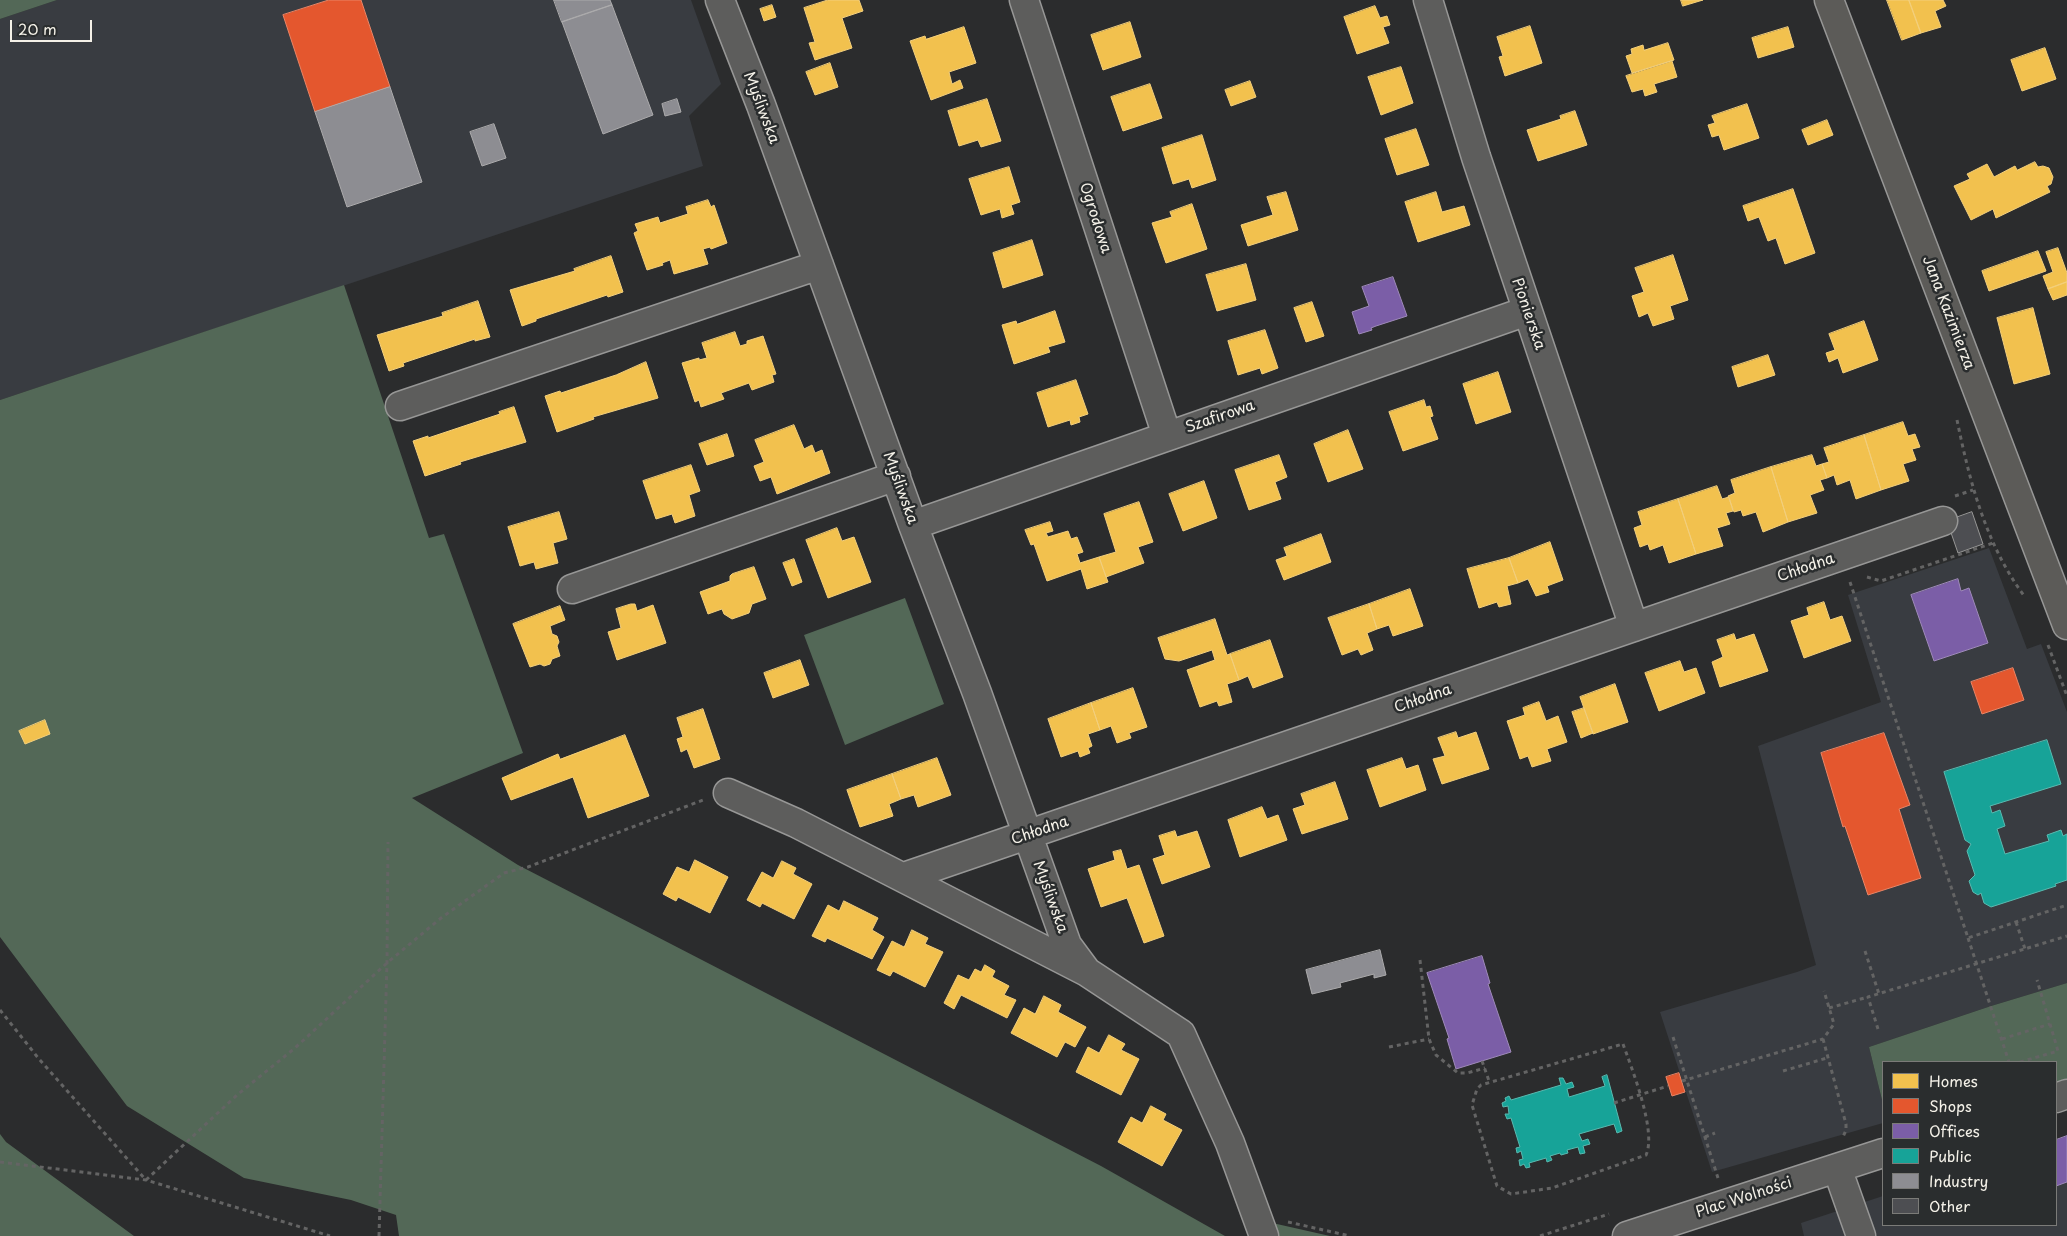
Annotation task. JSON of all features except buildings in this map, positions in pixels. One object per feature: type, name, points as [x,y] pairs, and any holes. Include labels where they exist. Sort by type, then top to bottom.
[{"type":"main road","name":"Jana Kazimierza","points":[[1829,0],[2056,632]]},
{"type":"street","name":"Myśliwska","points":[[720,0],[761,105],[913,525],[977,693],[1067,945],[1087,972]]},
{"type":"street","name":"Ogrodowa","points":[[1024,0],[1167,436]]},
{"type":"street","name":"Pionierska","points":[[1428,0],[1476,157],[1634,627]]},
{"type":"street","points":[[400,406],[819,265]]},
{"type":"street","name":"Szafirowa","points":[[913,525],[1527,311]]},
{"type":"street","points":[[572,589],[896,476]]},
{"type":"street","name":"Chłodna","points":[[904,878],[1634,627],[1844,564],[1943,521]]},
{"type":"street","name":"Myśliwska","points":[[728,793],[796,823],[1087,972],[1181,1034],[1230,1143],[1260,1227]]},
{"type":"street","points":[[1861,1236],[1864,1160]]},
{"type":"street","name":"Plac Wolności","points":[[1627,1236],[1864,1160]]},
{"type":"path","points":[[1956,413],[1973,490],[1993,543],[2010,577],[2029,602]]},
{"type":"path","points":[[1954,496],[1973,490]]},
{"type":"path","points":[[1844,564],[1881,581],[1993,543]]},
{"type":"path","points":[[1844,564],[2009,1061]]},
{"type":"path","points":[[2056,632],[2067,696]]},
{"type":"path","points":[[146,1180],[237,1095],[295,1048],[387,963],[441,918],[504,873],[528,867],[712,796],[728,793]]},
{"type":"path","points":[[379,1236],[387,963],[388,842]]},
{"type":"path","points":[[1968,938],[2067,905]]},
{"type":"path","points":[[2016,922],[2025,949]]},
{"type":"path","points":[[1829,1008],[2067,936]]},
{"type":"path","points":[[1865,951],[1879,994]]},
{"type":"path","points":[[1420,960],[1429,1039],[1436,1055],[1458,1072],[1467,1073],[1485,1068]]},
{"type":"path","points":[[2023,1061],[2058,1051],[2037,980]]},
{"type":"path","points":[[1682,1081],[1823,1039],[1834,1024],[1824,991]]},
{"type":"path","points":[[1868,997],[1878,1029]]},
{"type":"path","points":[[0,1010],[39,1059],[146,1180]]},
{"type":"path","points":[[2002,1039],[2050,1024]]},
{"type":"path","points":[[1673,1037],[1718,1178]]},
{"type":"path","points":[[1389,1047],[1429,1039]]},
{"type":"path","points":[[1823,1039],[1840,1098],[1840,1105]]},
{"type":"path","points":[[1624,1044],[1640,1095],[1650,1139],[1646,1156],[1552,1188],[1511,1194],[1497,1186],[1472,1105],[1481,1085],[1489,1081],[1624,1044]]},
{"type":"path","points":[[1783,1071],[1827,1058]]},
{"type":"path","points":[[1482,1061],[1489,1081]]},
{"type":"path","points":[[1614,1103],[1668,1086]]},
{"type":"path","points":[[1705,1137],[1715,1133]]},
{"type":"path","points":[[0,1162],[146,1180],[330,1236]]},
{"type":"path","points":[[1260,1227],[1266,1218],[1350,1236]]},
{"type":"shaded area","points":[[57,0],[691,0],[721,84],[689,116],[703,166],[0,400],[0,19]]},
{"type":"shaded area","points":[[1989,548],[2027,649],[2041,644],[2067,712],[2067,983],[1869,1047],[1882,1100],[1882,1123],[1712,1172],[1660,1012],[1816,965],[1758,746],[1881,702],[1848,595]]},
{"type":"shaded area","points":[[2067,1136],[2067,1236],[1804,1236],[1801,1223],[1882,1196],[1882,1226],[2057,1226],[2057,1140]]},
{"type":"green space","points":[[0,0],[57,0],[0,19]]},
{"type":"green space","points":[[344,285],[429,538],[444,534],[523,753],[412,798],[518,865],[1101,1166],[1225,1236],[399,1236],[396,1215],[351,1200],[244,1178],[127,1106],[0,937],[0,400]]},
{"type":"green space","points":[[905,598],[944,704],[845,745],[804,635]]},
{"type":"green space","points":[[2067,983],[2067,1081],[2057,1085],[2057,1061],[1882,1061],[1882,1100],[1869,1047]]},
{"type":"green space","points":[[0,1134],[6,1142],[134,1236],[0,1236]]},
{"type":"green space","points":[[1268,1222],[1330,1236],[1274,1236]]}]
